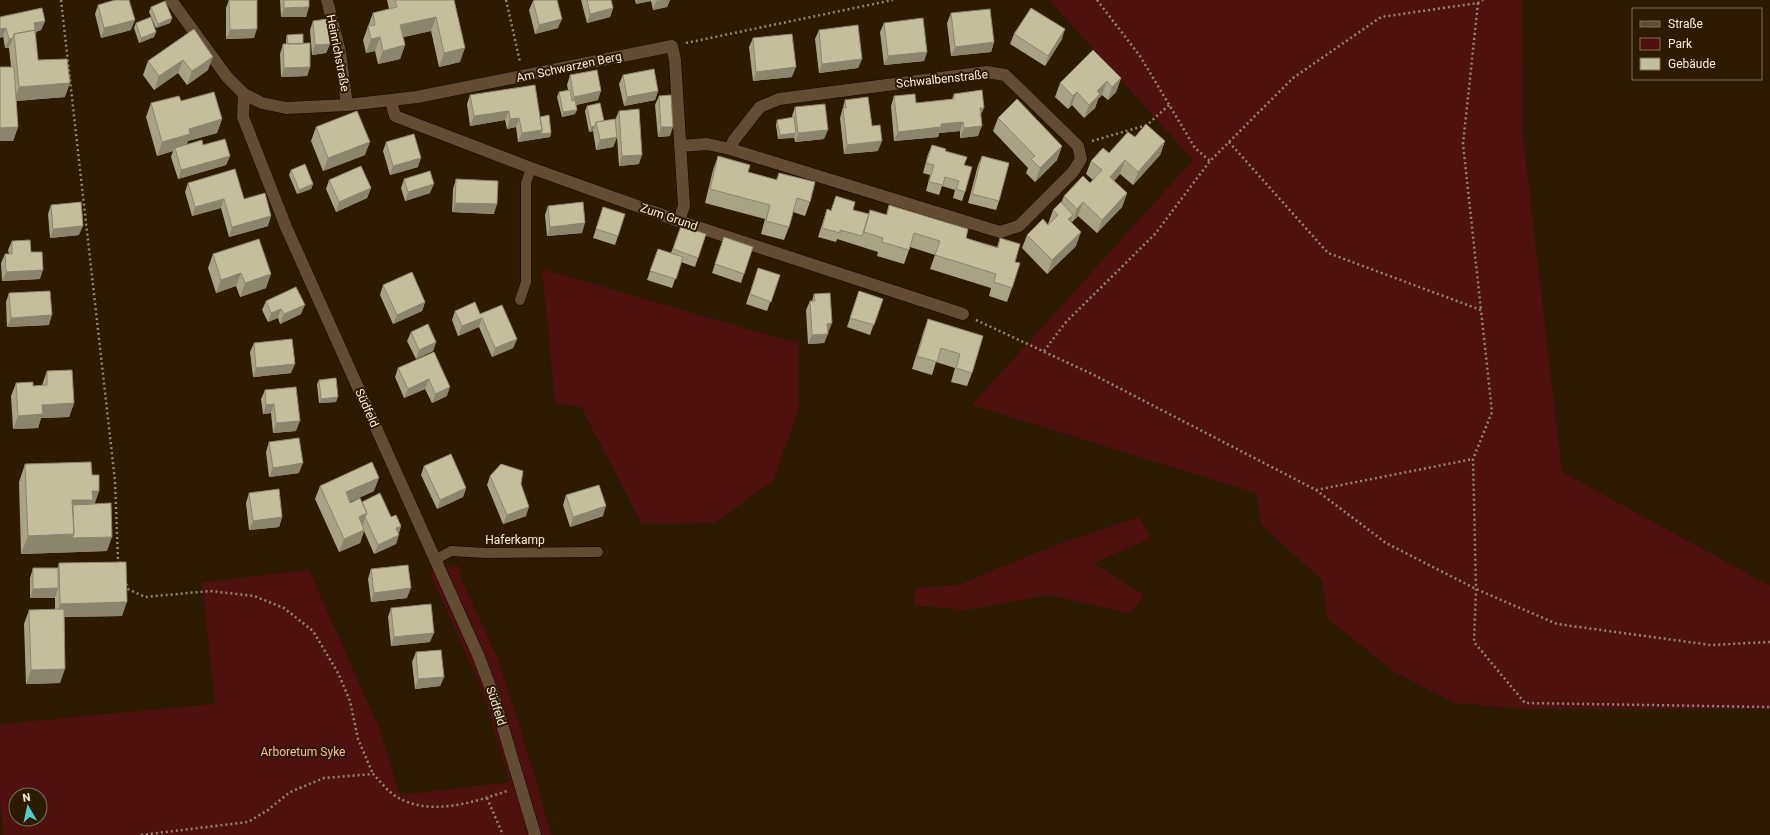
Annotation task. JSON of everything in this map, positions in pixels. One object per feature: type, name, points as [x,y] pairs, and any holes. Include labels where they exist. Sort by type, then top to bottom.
[{"type":"street","points":[[170,0],[227,77],[244,94]]},
{"type":"street","name":"Heinrichstraße","points":[[327,0],[340,52],[347,105]]},
{"type":"street","points":[[672,46],[684,206],[679,221]]},
{"type":"street","name":"Am Schwarzen Berg","points":[[244,94],[262,104],[286,108],[391,101],[424,96],[672,46]]},
{"type":"street","name":"Schwalbenstraße","points":[[730,149],[734,140],[760,107],[779,99],[987,72],[1005,75],[1078,146]]},
{"type":"street","name":"Südfeld","points":[[244,94],[244,116],[286,227],[434,560],[478,655],[493,694],[535,835]]},
{"type":"street","name":"Zum Grund","points":[[391,101],[394,116],[531,168],[679,221],[963,314]]},
{"type":"street","points":[[680,146],[707,144],[730,149],[1000,232],[1019,226],[1073,172],[1081,159],[1078,146]]},
{"type":"lane","points":[[520,300],[526,282],[526,183],[531,168]]},
{"type":"lane","name":"Haferkamp","points":[[434,560],[451,551],[486,553],[598,552]]},
{"type":"path","points":[[61,0],[115,481],[118,559],[121,566]]},
{"type":"path","points":[[506,0],[524,76]]},
{"type":"path","points":[[672,46],[893,0]]},
{"type":"path","points":[[1097,0],[1140,56],[1195,148],[1210,162]]},
{"type":"path","points":[[1044,351],[1065,322],[1155,234],[1210,162],[1228,142],[1293,78],[1381,17],[1478,3],[1483,0]]},
{"type":"path","points":[[1478,3],[1463,144],[1492,412],[1473,459],[1476,589],[1474,642],[1525,703],[1770,706]]},
{"type":"path","points":[[1078,146],[1147,125],[1169,105]]},
{"type":"path","points":[[1228,142],[1328,253],[1481,310]]},
{"type":"path","points":[[963,314],[1094,375],[1316,490],[1386,544],[1476,589],[1557,624],[1711,645],[1770,642]]},
{"type":"path","points":[[1316,490],[1473,459]]},
{"type":"path","points":[[124,574],[128,589],[145,597],[210,591],[254,596],[284,608],[313,631],[338,673],[350,702],[358,739],[373,774],[396,796],[411,804],[428,806],[457,805],[522,788]]},
{"type":"path","points":[[141,835],[248,822],[268,810],[290,792],[324,778],[373,774]]},
{"type":"path","points":[[487,798],[503,835]]},
{"type":"green space","points":[[1049,0],[1522,0],[1523,136],[1562,472],[1770,586],[1770,709],[1526,709],[1454,703],[1394,672],[1328,619],[1322,580],[1261,525],[1256,493],[972,405],[1193,160]]},
{"type":"green space","points":[[542,269],[799,344],[799,409],[773,481],[714,523],[642,524],[581,407],[555,403]]},
{"type":"green space","points":[[1139,517],[1151,538],[1093,563],[1144,595],[1130,614],[1050,595],[966,610],[914,605],[915,588],[958,585],[1053,546]]},
{"type":"green space","name":"Arboretum Syke","points":[[458,565],[462,581],[498,659],[536,780],[551,835],[3,835],[0,799],[0,724],[215,704],[202,582],[309,570],[379,728],[400,795],[510,782],[482,689],[430,573]]},
{"type":"building","points":[[115,0],[129,0],[135,20],[104,28],[98,5]]},
{"type":"building","points":[[229,0],[257,0],[257,29],[230,30]]},
{"type":"building","points":[[284,0],[309,0],[309,7],[284,8]]},
{"type":"building","points":[[395,0],[454,0],[465,48],[444,53],[436,17],[400,25],[405,45],[383,51],[380,37],[371,39],[368,26],[375,25],[373,13],[397,7]]},
{"type":"building","points":[[557,0],[562,19],[539,25],[533,1]]},
{"type":"building","points":[[587,0],[611,0],[613,8],[590,14]]},
{"type":"building","points":[[165,1],[172,18],[158,24],[151,7]]},
{"type":"building","points":[[42,8],[45,21],[34,23],[36,34],[35,30],[14,34],[13,38],[9,39],[6,28],[0,29],[0,17]]},
{"type":"building","points":[[1031,8],[1065,29],[1048,56],[1014,34]]},
{"type":"building","points":[[990,9],[994,42],[955,47],[951,13]]},
{"type":"building","points":[[151,17],[156,32],[141,38],[136,23]]},
{"type":"building","points":[[923,18],[927,52],[888,56],[884,23]]},
{"type":"building","points":[[327,19],[330,44],[315,45],[313,21]]},
{"type":"building","points":[[858,25],[862,59],[822,64],[819,30]]},
{"type":"building","points":[[194,29],[213,57],[192,71],[183,60],[159,76],[148,61]]},
{"type":"building","points":[[35,30],[38,60],[67,59],[70,83],[19,87],[14,34]]},
{"type":"building","points":[[303,34],[303,44],[288,44],[287,35]]},
{"type":"building","points":[[792,34],[796,67],[756,72],[753,38]]},
{"type":"building","points":[[310,43],[310,67],[284,68],[283,44]]},
{"type":"building","points":[[1093,50],[1121,78],[1112,87],[1107,81],[1097,91],[1100,94],[1089,105],[1077,92],[1073,96],[1060,83]]},
{"type":"building","points":[[0,67],[14,67],[18,127],[0,128]]},
{"type":"building","points":[[654,69],[658,91],[627,97],[623,75]]},
{"type":"building","points":[[597,70],[601,91],[574,97],[570,75]]},
{"type":"building","points":[[535,85],[542,130],[522,133],[519,118],[510,119],[509,111],[474,116],[470,95]]},
{"type":"building","points":[[570,90],[572,101],[575,100],[577,110],[563,112],[559,92]]},
{"type":"building","points":[[982,90],[984,108],[980,108],[982,126],[964,128],[963,122],[941,124],[941,127],[898,132],[894,96],[915,94],[916,103],[954,99],[954,94]]},
{"type":"building","points":[[214,92],[222,119],[189,129],[190,134],[162,142],[151,103],[179,96],[181,101]]},
{"type":"building","points":[[671,95],[673,127],[661,127],[659,96]]},
{"type":"building","points":[[868,97],[872,126],[880,125],[882,141],[847,145],[843,108],[846,108],[845,100]]},
{"type":"building","points":[[1017,99],[1062,146],[1040,168],[1031,159],[1035,156],[998,118]]},
{"type":"building","points":[[600,103],[604,121],[596,122],[595,126],[591,127],[587,106]]},
{"type":"building","points":[[825,104],[828,130],[798,133],[795,107]]},
{"type":"building","points":[[639,109],[642,155],[622,156],[619,111]]},
{"type":"building","points":[[357,111],[370,142],[328,158],[316,127]]},
{"type":"building","points":[[549,115],[551,133],[541,134],[542,130],[540,117]]},
{"type":"building","points":[[794,117],[796,133],[780,135],[777,120]]},
{"type":"building","points":[[615,119],[617,137],[600,140],[596,122]]},
{"type":"building","points":[[1146,124],[1165,141],[1138,172],[1125,160],[1110,177],[1127,193],[1102,220],[1083,202],[1077,209],[1064,196],[1083,176],[1090,183],[1102,170],[1091,161],[1103,148],[1109,153],[1128,132],[1135,137]]},
{"type":"building","points":[[414,134],[421,158],[393,166],[386,142]]},
{"type":"building","points":[[225,139],[230,156],[181,170],[175,148],[202,140],[203,145]]},
{"type":"building","points":[[932,145],[946,149],[945,151],[967,157],[964,165],[972,167],[965,192],[956,189],[959,181],[945,177],[943,185],[929,182],[934,165],[926,163]]},
{"type":"building","points":[[718,156],[750,165],[748,172],[777,180],[779,173],[815,182],[810,202],[797,198],[789,227],[766,221],[770,205],[710,189]]},
{"type":"building","points":[[982,156],[1009,163],[999,201],[972,194]]},
{"type":"building","points":[[305,164],[313,184],[299,190],[291,170]]},
{"type":"building","points":[[361,166],[371,188],[339,202],[329,180]]},
{"type":"building","points":[[235,169],[244,199],[265,193],[271,216],[232,227],[224,199],[195,207],[188,183]]},
{"type":"building","points":[[430,171],[434,184],[408,192],[404,179]]},
{"type":"building","points":[[456,179],[498,181],[497,204],[455,203]]},
{"type":"building","points":[[836,196],[855,202],[853,210],[869,214],[862,236],[840,230],[840,233],[822,228],[827,209],[831,211]]},
{"type":"building","points":[[81,202],[83,226],[53,229],[51,205]]},
{"type":"building","points":[[583,202],[585,223],[550,227],[548,206]]},
{"type":"building","points":[[1061,202],[1073,215],[1068,219],[1081,232],[1052,260],[1027,235],[1043,219],[1048,225],[1058,215],[1053,210]]},
{"type":"building","points":[[889,205],[968,229],[966,238],[981,243],[998,248],[1000,238],[1020,244],[1015,262],[1020,263],[1012,288],[994,282],[996,274],[935,255],[940,241],[914,233],[909,250],[882,242],[883,238],[864,232],[870,210],[887,215]]},
{"type":"building","points":[[603,207],[625,214],[618,236],[596,229]]},
{"type":"building","points":[[681,226],[706,234],[698,258],[673,249]]},
{"type":"building","points":[[724,237],[753,247],[744,274],[715,264]]},
{"type":"building","points":[[259,239],[271,274],[245,283],[241,273],[221,280],[213,254]]},
{"type":"building","points":[[30,240],[31,252],[42,252],[43,270],[6,272],[5,254],[12,254],[12,241]]},
{"type":"building","points":[[658,249],[683,257],[676,279],[650,271]]},
{"type":"building","points":[[758,268],[780,275],[771,302],[750,294]]},
{"type":"building","points":[[412,272],[425,302],[397,315],[383,285]]},
{"type":"building","points":[[296,287],[305,305],[284,314],[281,309],[271,313],[266,301]]},
{"type":"building","points":[[50,291],[52,315],[11,318],[9,293]]},
{"type":"building","points":[[859,291],[883,299],[874,325],[850,318]]},
{"type":"building","points":[[830,293],[832,323],[827,324],[828,334],[812,335],[810,301],[815,301],[814,294]]},
{"type":"building","points":[[475,302],[480,314],[502,305],[517,339],[495,348],[482,318],[462,326],[455,311]]},
{"type":"building","points":[[928,319],[983,336],[972,373],[956,368],[960,354],[941,348],[937,362],[917,356]]},
{"type":"building","points":[[428,324],[436,342],[419,350],[411,332]]},
{"type":"building","points":[[292,339],[295,364],[256,368],[254,343]]},
{"type":"building","points":[[434,352],[450,387],[435,394],[429,379],[408,389],[398,368]]},
{"type":"building","points":[[72,370],[74,403],[42,405],[43,414],[18,416],[16,383],[33,382],[33,386],[47,385],[47,371]]},
{"type":"building","points":[[336,378],[338,397],[321,399],[319,380]]},
{"type":"building","points":[[296,387],[300,421],[276,423],[274,404],[266,405],[265,390]]},
{"type":"building","points":[[299,438],[303,463],[273,468],[269,442]]},
{"type":"building","points":[[451,454],[466,488],[440,500],[424,466]]},
{"type":"building","points":[[91,462],[92,475],[99,475],[99,491],[92,491],[93,500],[72,500],[74,534],[28,536],[25,464]]},
{"type":"building","points":[[372,462],[379,478],[346,492],[350,503],[360,498],[367,513],[359,517],[364,530],[344,539],[320,486]]},
{"type":"building","points":[[501,464],[523,471],[521,484],[529,507],[507,515],[490,476]]},
{"type":"building","points":[[599,485],[606,506],[573,517],[566,495]]},
{"type":"building","points":[[279,489],[282,517],[253,521],[249,493]]},
{"type":"building","points":[[380,493],[391,517],[396,515],[401,526],[396,528],[399,535],[378,545],[365,517],[367,513],[362,502]]},
{"type":"building","points":[[111,503],[112,537],[72,538],[74,534],[73,505]]},
{"type":"building","points":[[126,562],[127,602],[60,604],[59,563]]},
{"type":"building","points":[[408,565],[411,588],[374,593],[371,569]]},
{"type":"building","points":[[33,568],[58,568],[58,588],[33,589]]},
{"type":"building","points":[[431,604],[434,633],[394,637],[391,608]]},
{"type":"building","points":[[64,609],[65,669],[31,670],[29,610]]},
{"type":"building","points":[[441,650],[444,677],[418,679],[416,652]]}]
